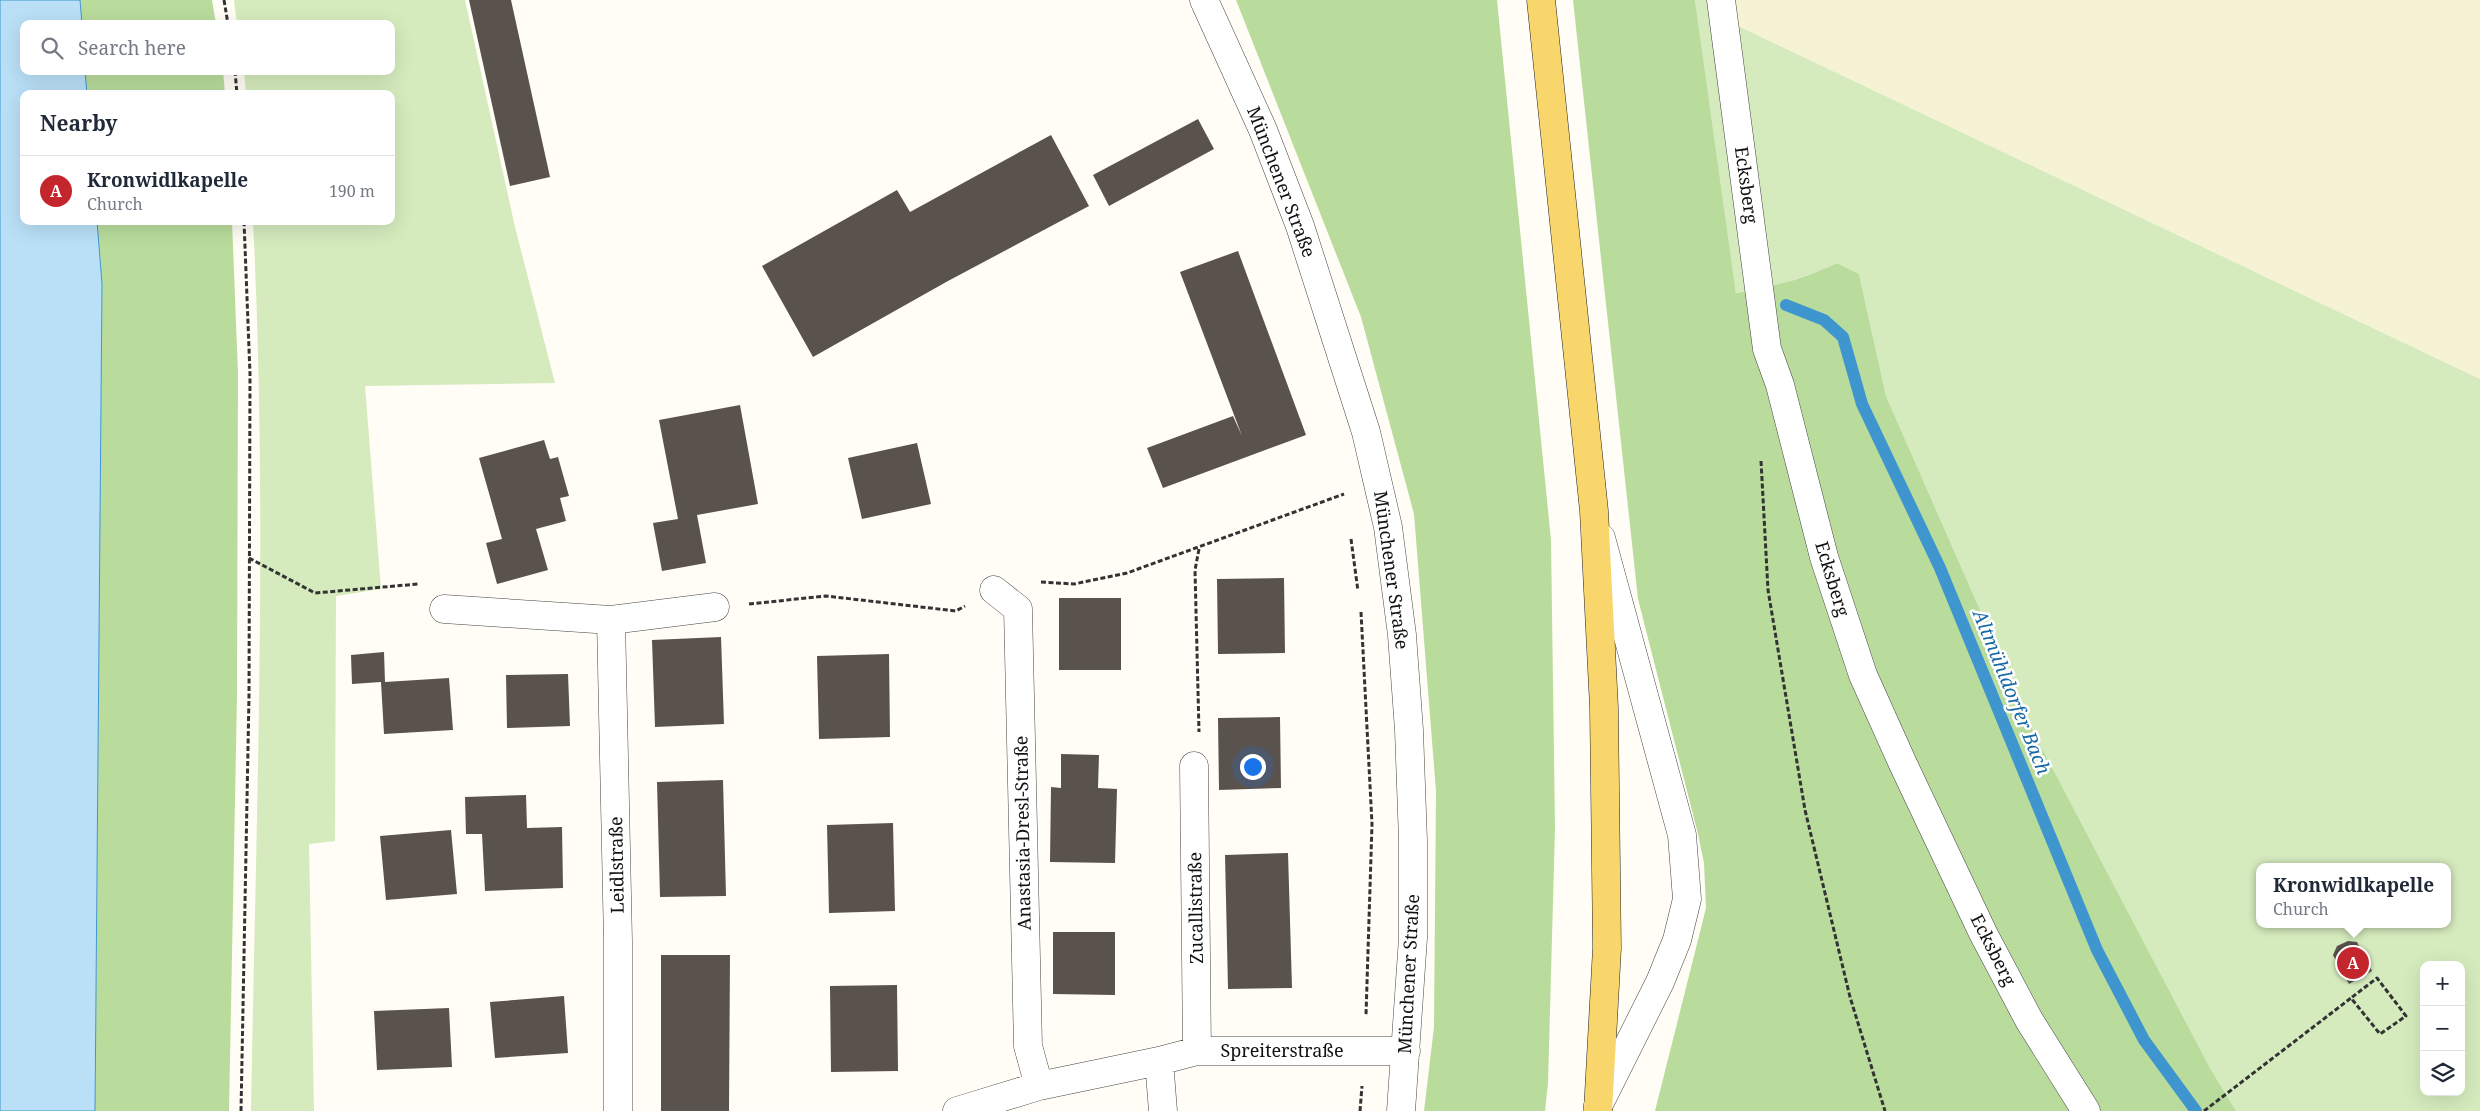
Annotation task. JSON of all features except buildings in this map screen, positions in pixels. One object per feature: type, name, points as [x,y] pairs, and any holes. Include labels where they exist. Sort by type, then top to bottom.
[{"type":"main road","points":[[1541,0],[1594,511],[1604,708],[1607,948],[1598,1108]]},
{"type":"street","name":"Münchener Straße","points":[[1204,0],[1263,130],[1300,226],[1364,423],[1388,527],[1396,582],[1409,730],[1413,841],[1413,938],[1401,1111]]},
{"type":"street","name":"Ecksberg","points":[[1721,0],[1767,350],[1780,385],[1824,557],[1863,675],[1907,773],[2028,1020],[2086,1111]]},
{"type":"street","points":[[1594,511],[1682,835],[1687,899],[1678,940],[1660,982],[1598,1108]]},
{"type":"street","name":"Anastasia-Dresl-Straße","points":[[994,590],[1018,608],[1028,1046],[1038,1086]]},
{"type":"street","points":[[444,608],[611,620],[715,608]]},
{"type":"street","name":"Leidlstraße","points":[[611,620],[618,941],[618,1111]]},
{"type":"street","name":"Zucallistraße","points":[[1194,766],[1198,1051]]},
{"type":"street","name":"Spreiterstraße","points":[[957,1111],[1038,1086],[1198,1051],[1406,1052]]},
{"type":"street","points":[[1159,1061],[1163,1111]]},
{"type":"path","points":[[224,0],[227,20]]},
{"type":"path","points":[[235,75],[236,90]]},
{"type":"path","points":[[241,1111],[250,558],[250,374],[244,225]]},
{"type":"path","points":[[1760,453],[1768,590],[1804,810],[1850,997],[1885,1111]]},
{"type":"path","points":[[715,608],[826,596],[956,611],[994,590],[1027,581],[1074,584],[1126,572],[1199,548],[1378,482]]},
{"type":"path","points":[[1351,539],[1358,592]]},
{"type":"path","points":[[1194,766],[1200,725],[1194,570],[1199,548]]},
{"type":"path","points":[[250,558],[315,593],[419,584],[444,608]]},
{"type":"path","points":[[1360,1111],[1365,1051],[1372,824],[1361,610]]},
{"type":"path","points":[[2204,1111],[2377,978],[2406,1016],[2380,1034],[2351,998]]},
{"type":"shaded area","points":[[1731,0],[2480,0],[2480,379],[1734,24]]},
{"type":"green space","points":[[80,0],[212,0],[215,20],[82,20]]},
{"type":"green space","points":[[234,0],[465,0],[515,227],[555,383],[365,386],[381,589],[336,596],[335,841],[309,844],[314,1111],[251,1111],[260,666],[260,443],[253,225],[395,225],[395,90],[246,90],[244,75],[395,75],[395,20],[236,20]]},
{"type":"green space","points":[[1236,0],[1497,0],[1551,540],[1555,828],[1548,1083],[1545,1111],[1424,1111],[1434,1027],[1436,791],[1414,514],[1361,317]]},
{"type":"green space","points":[[1573,0],[1695,0],[1736,293],[1788,282],[1813,274],[1837,263],[1859,274],[1886,396],[2035,735],[2210,1068],[2236,1111],[1655,1111],[1706,908],[1704,863],[1638,599]]},
{"type":"green space","points":[[1695,0],[1715,0],[1751,290],[1736,293]]},
{"type":"green space","points":[[1734,24],[2480,379],[2480,1111],[2236,1111],[2210,1068],[2035,735],[1886,396],[1859,274],[1837,263],[1823,270],[1769,288]]},
{"type":"green space","points":[[85,75],[223,75],[225,90],[87,90]]},
{"type":"green space","points":[[97,225],[232,225],[238,374],[237,696],[229,1111],[95,1111],[102,284]]},
{"type":"water","points":[[0,0],[80,0],[82,20],[20,20],[20,75],[85,75],[87,90],[20,90],[20,225],[97,225],[102,284],[95,1111],[0,1111]]},
{"type":"waterway","name":"Altmühldorfer Bach","points":[[1786,305],[1824,320],[1843,337],[1862,404],[1940,568],[2097,950],[2144,1040],[2196,1111]]},
{"type":"place","name":"Kronwidlkapelle","points":[[2353,963]]}]
